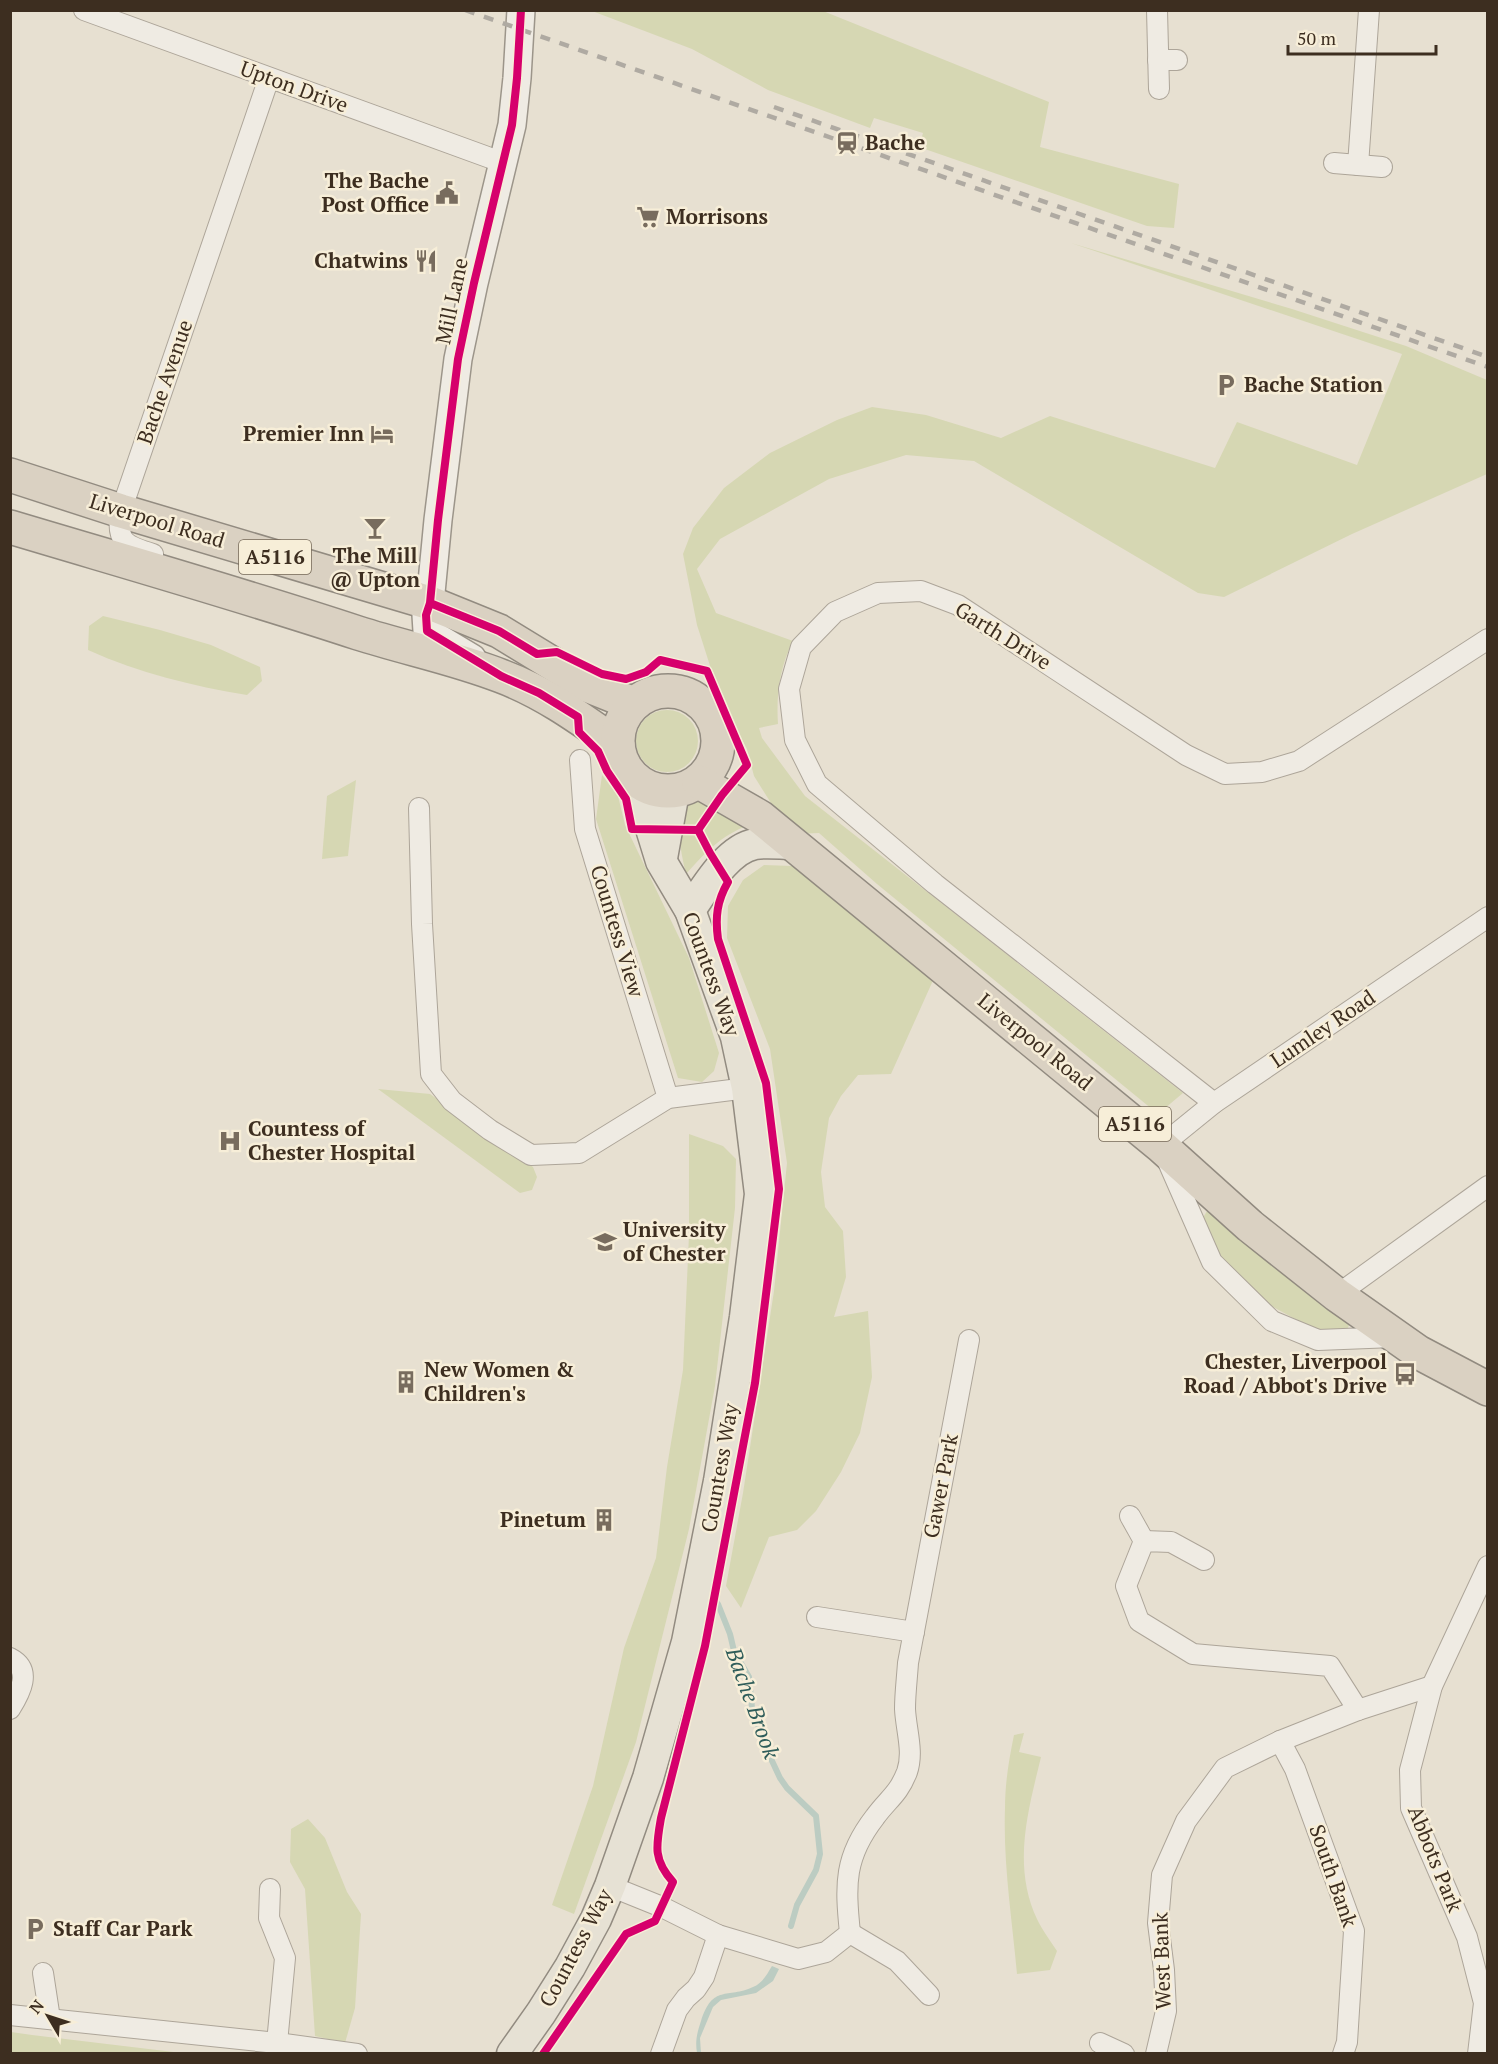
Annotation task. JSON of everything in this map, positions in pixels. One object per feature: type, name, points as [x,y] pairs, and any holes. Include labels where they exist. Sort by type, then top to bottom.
[{"type":"highway","name":"Liverpool Road","points":[[10,475],[121,511],[430,603],[500,631],[589,687],[634,705]]},
{"type":"highway","name":"A5116","points":[[10,527],[501,676],[539,693],[618,745]]},
{"type":"highway","name":"A5116","points":[[634,705],[648,695],[660,691],[678,692],[695,698],[713,718],[718,735],[718,748]]},
{"type":"highway","points":[[634,705],[627,712],[620,728],[618,745],[624,767],[636,780]]},
{"type":"highway","name":"Liverpool Road","points":[[718,748],[760,817]]},
{"type":"highway","points":[[686,787],[713,765],[718,748]]},
{"type":"highway","name":"A5116","points":[[636,780],[656,791],[686,787]]},
{"type":"highway","name":"Liverpool Road","points":[[686,787],[760,817],[1161,1146],[1250,1226],[1337,1294],[1418,1352],[1488,1389]]},
{"type":"main road","name":"Countess Way","points":[[512,2054],[570,1967],[596,1919],[648,1778],[687,1642],[719,1481],[745,1317],[760,1194],[747,1088],[736,1037],[690,910],[661,861],[636,780]]},
{"type":"main road","points":[[661,861],[686,787]]},
{"type":"main road","points":[[690,910],[719,867],[735,854],[753,844],[793,844]]},
{"type":"street","name":"Upton Drive","points":[[84,10],[504,163]]},
{"type":"street","name":"Mill Lane","points":[[501,676],[427,631],[426,615],[430,603],[458,358],[512,124],[520,10]]},
{"type":"street","points":[[1157,10],[1167,60],[1159,88]]},
{"type":"street","points":[[1358,165],[1369,10]]},
{"type":"street","name":"Bache Avenue","points":[[265,603],[196,568],[133,548],[123,540],[118,528],[121,511],[269,78]]},
{"type":"street","points":[[1334,163],[1382,167]]},
{"type":"street","name":"Garth Drive","points":[[1214,1103],[935,884],[817,784],[795,740],[789,689],[801,647],[835,612],[878,593],[921,591],[958,605],[1186,755],[1225,774],[1262,772],[1299,761],[1488,639]]},
{"type":"street","name":"Countess View","points":[[580,760],[585,829],[669,1098]]},
{"type":"street","points":[[420,808],[431,1074],[452,1101],[490,1130],[531,1155],[579,1152],[669,1098],[747,1088]]},
{"type":"street","name":"Lumley Road","points":[[1161,1146],[1214,1103],[1488,917]]},
{"type":"street","points":[[1161,1146],[1212,1262],[1272,1321],[1318,1340],[1397,1337]]},
{"type":"street","points":[[1337,1294],[1488,1186]]},
{"type":"street","name":"Gawer Park","points":[[850,1933],[847,1889],[848,1869],[854,1849],[875,1816],[896,1795],[908,1770],[910,1748],[905,1709],[908,1663],[969,1340]]},
{"type":"street","points":[[1130,1516],[1143,1541],[1126,1586],[1139,1621],[1193,1654],[1330,1666],[1358,1710]]},
{"type":"street","points":[[1143,1541],[1171,1542],[1204,1560]]},
{"type":"street","name":"Abbots Park","points":[[1478,2054],[1485,2026],[1484,2003],[1467,1937],[1411,1808],[1410,1770],[1432,1686],[1488,1566]]},
{"type":"street","points":[[817,1617],[914,1632]]},
{"type":"street","points":[[10,1658],[19,1664],[23,1671],[23,1685],[10,1709]]},
{"type":"street","name":"West Bank","points":[[1156,2054],[1166,2012],[1158,1923],[1162,1875],[1186,1821],[1225,1768],[1280,1741],[1358,1710],[1432,1686]]},
{"type":"street","name":"South Bank","points":[[1280,1741],[1295,1769],[1354,1931],[1347,2042],[1343,2054]]},
{"type":"street","points":[[610,1886],[662,1907],[718,1935],[798,1959],[826,1952],[850,1933],[897,1961],[929,1995]]},
{"type":"street","points":[[270,1889],[269,1918],[285,1958],[277,2043]]},
{"type":"street","points":[[661,2054],[677,2010],[704,1977],[718,1935]]},
{"type":"street","points":[[43,1973],[50,2019]]},
{"type":"street","points":[[10,2015],[277,2043],[357,2054]]},
{"type":"street","points":[[1100,2043],[1124,2054]]},
{"type":"green space","points":[[592,11],[823,11],[1049,102],[1040,147],[1179,184],[1174,228],[1147,226],[919,147],[923,133],[874,118],[870,128],[768,90],[692,49]]},
{"type":"green space","points":[[1071,243],[1292,309],[1406,346],[1487,380],[1487,474],[1352,534],[1224,597],[1198,593],[974,461],[906,455],[829,479],[720,539],[697,569],[716,613],[793,641],[780,681],[778,724],[759,728],[762,738],[805,796],[1183,1093],[1158,1114],[877,884],[819,833],[795,834],[776,811],[754,776],[747,749],[720,697],[697,625],[683,554],[693,528],[724,488],[770,453],[837,420],[872,407],[926,415],[1001,438],[1050,416],[1215,468],[1237,422],[1357,465],[1402,354]]},
{"type":"green space","points":[[103,616],[211,645],[260,667],[262,681],[247,695],[166,678],[107,658],[88,650],[89,626]]},
{"type":"green space","points":[[667,710],[684,715],[689,719],[693,724],[698,741],[693,758],[689,763],[684,767],[667,772],[650,767],[645,763],[641,758],[636,741],[641,724],[645,719],[650,715]]},
{"type":"green space","points":[[602,775],[618,796],[625,825],[689,958],[719,1053],[714,1071],[702,1082],[678,1078],[596,819]]},
{"type":"green space","points":[[356,780],[348,856],[322,859],[327,796]]},
{"type":"green space","points":[[693,797],[749,825],[722,840],[686,874],[680,844],[680,824]]},
{"type":"green space","points":[[764,865],[792,866],[870,921],[935,976],[891,1074],[858,1075],[841,1096],[829,1118],[821,1172],[825,1207],[843,1231],[846,1277],[834,1317],[868,1311],[872,1377],[860,1433],[841,1472],[816,1511],[797,1530],[769,1537],[741,1608],[726,1586],[743,1493],[774,1291],[787,1163],[770,1049],[727,938],[728,906],[743,880]]},
{"type":"green space","points":[[378,1089],[430,1094],[533,1167],[537,1177],[532,1190],[520,1193]]},
{"type":"green space","points":[[689,1134],[723,1146],[736,1159],[735,1208],[715,1386],[689,1529],[636,1742],[574,1914],[552,1905],[593,1786],[624,1648],[656,1558],[667,1467],[683,1370],[689,1235]]},
{"type":"green space","points":[[1209,1208],[1350,1323],[1346,1332],[1319,1332],[1266,1303],[1226,1266],[1211,1241],[1202,1219]]},
{"type":"green space","points":[[1024,1733],[1019,1752],[1041,1757],[1027,1818],[1025,1879],[1029,1899],[1037,1919],[1057,1951],[1050,1970],[1017,1974],[1007,1870],[1005,1799],[1014,1735]]},
{"type":"green space","points":[[308,1819],[325,1838],[347,1892],[361,1914],[355,2008],[345,2043],[315,2036],[305,1889],[290,1862],[291,1829]]},
{"type":"green space","points":[[11,2032],[32,2035],[182,2053],[11,2053]]},
{"type":"shaded area","points":[[772,1966],[779,1969],[773,1981],[756,1993],[721,2000],[713,2007],[700,2038],[701,2053],[697,2053],[698,2029],[711,2002],[716,1997],[756,1985]]},
{"type":"waterway","name":"Bache Brook","points":[[718,1604],[734,1651],[749,1677],[752,1708],[766,1748],[787,1788],[816,1816],[820,1854],[816,1870],[797,1905],[791,1926]]},
{"type":"railway","points":[[465,10],[1488,367]]},
{"type":"railway","points":[[774,107],[1488,357]]},
{"type":"cycle path","points":[[430,603],[499,631],[537,654],[557,652],[602,674],[626,679],[646,672],[660,660],[707,671],[747,765],[722,795],[698,830],[632,829],[626,799],[607,771],[598,751],[579,732],[578,717],[539,693],[501,676],[427,631],[426,615],[430,603],[458,359],[512,125],[521,10]]},
{"type":"cycle path","points":[[543,2054],[626,1934],[655,1921],[673,1882],[659,1859],[657,1845],[659,1828],[705,1646],[755,1383],[779,1189],[766,1083],[718,939],[718,909],[728,882],[698,830]]},
{"type":"place","name":"Bache","points":[[847,143]]},
{"type":"place","name":"The Bache Post Office","points":[[447,193]]},
{"type":"place","name":"Morrisons","points":[[648,217]]},
{"type":"place","name":"Chatwins","points":[[426,261]]},
{"type":"place","name":"Bache Station","points":[[1226,385]]},
{"type":"place","name":"Premier Inn","points":[[382,434]]},
{"type":"place","name":"The Mill @ Upton","points":[[375,528]]},
{"type":"place","name":"Countess of Chester Hospital","points":[[230,1141]]},
{"type":"place","name":"University of Chester","points":[[605,1242]]},
{"type":"place","name":"Chester, Liverpool Road / Abbot's Drive","points":[[1405,1374]]},
{"type":"place","name":"New Women & Children's","points":[[406,1382]]},
{"type":"place","name":"Pinetum","points":[[604,1520]]},
{"type":"place","name":"Staff Car Park","points":[[35,1929]]}]
